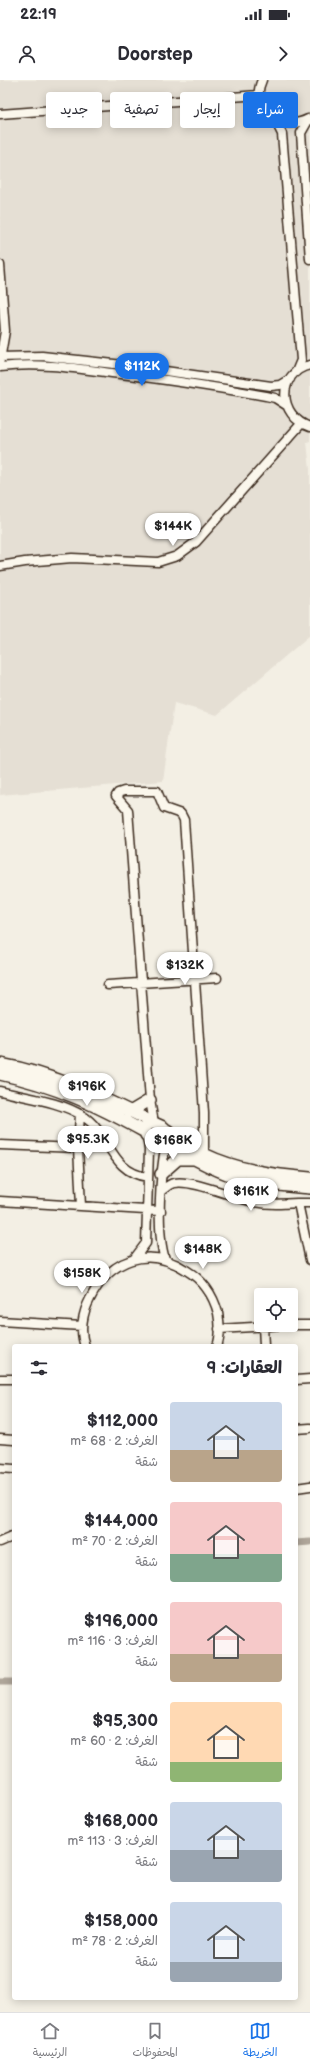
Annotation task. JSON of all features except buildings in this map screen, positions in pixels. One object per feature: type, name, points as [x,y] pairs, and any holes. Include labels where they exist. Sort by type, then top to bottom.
[{"type":"highway","points":[[0,1064],[32,1070],[72,1084],[154,1123],[204,1154],[253,1170],[310,1178]]},
{"type":"highway","points":[[0,1074],[38,1083],[68,1093],[113,1114],[160,1144],[166,1144],[193,1159],[243,1179],[271,1184],[310,1188]]},
{"type":"highway","points":[[130,1112],[150,1100]]},
{"type":"highway","points":[[146,1134],[147,1125],[154,1123]]},
{"type":"highway","points":[[166,1144],[170,1138],[167,1130]]},
{"type":"highway","points":[[160,1174],[178,1159],[193,1159]]},
{"type":"street","points":[[260,92],[262,80]]},
{"type":"street","points":[[0,114],[243,96]]},
{"type":"street","points":[[298,122],[309,118]]},
{"type":"street","points":[[309,118],[301,133],[310,259]]},
{"type":"street","points":[[0,265],[5,331],[0,358],[42,356],[123,365],[272,386],[280,384],[290,379],[296,372],[301,360],[283,142],[282,134],[279,128]]},
{"type":"street","points":[[0,367],[28,365],[61,366],[130,375],[266,396],[275,398],[286,405]]},
{"type":"street","points":[[296,372],[310,365]]},
{"type":"street","points":[[290,379],[286,392],[286,405],[289,412],[301,424],[310,427]]},
{"type":"street","points":[[0,566],[31,561],[72,558],[158,562],[177,556],[196,542],[301,424]]},
{"type":"street","points":[[154,1123],[150,1100],[128,810],[116,796],[118,793],[124,791],[157,791],[164,808],[183,816],[204,1113],[204,1154]]},
{"type":"street","points":[[108,985],[217,978]]},
{"type":"street","points":[[0,1091],[60,1106],[80,1114],[96,1130],[120,1164],[134,1174],[148,1177]]},
{"type":"street","points":[[80,1114],[78,1148],[81,1206]]},
{"type":"street","points":[[85,1344],[82,1326],[87,1306],[96,1288],[106,1275],[134,1259],[146,1245],[149,1150],[146,1134]]},
{"type":"street","points":[[165,1258],[161,1241],[160,1174],[166,1144]]},
{"type":"street","points":[[0,1145],[78,1148]]},
{"type":"street","points":[[161,1191],[173,1183],[178,1183],[199,1186],[266,1204],[310,1203]]},
{"type":"street","points":[[0,1201],[161,1211]]},
{"type":"street","points":[[298,1203],[310,1257]]},
{"type":"street","points":[[134,1259],[156,1257],[165,1258],[194,1274],[207,1287],[215,1303],[220,1329],[217,1344]]},
{"type":"street","points":[[0,1321],[82,1326]]},
{"type":"street","points":[[298,1325],[310,1325]]},
{"type":"street","points":[[220,1329],[254,1326]]},
{"type":"street","points":[[263,1332],[264,1344]]},
{"type":"street","points":[[0,1379],[12,1379]]},
{"type":"street","points":[[298,1380],[310,1379]]},
{"type":"street","points":[[298,1429],[310,1428]]},
{"type":"street","points":[[0,1439],[12,1440]]},
{"type":"street","points":[[0,1468],[12,1469]]},
{"type":"street","points":[[298,1488],[310,1486]]},
{"type":"street","points":[[0,1542],[12,1537]]},
{"type":"shaded area","points":[[0,80],[310,80],[310,441],[307,442],[310,470],[310,635],[217,715],[174,703],[163,781],[0,795]]},
{"type":"waterway","points":[[298,1543],[310,1542]]},
{"type":"waterway","points":[[0,1682],[12,1682]]}]
